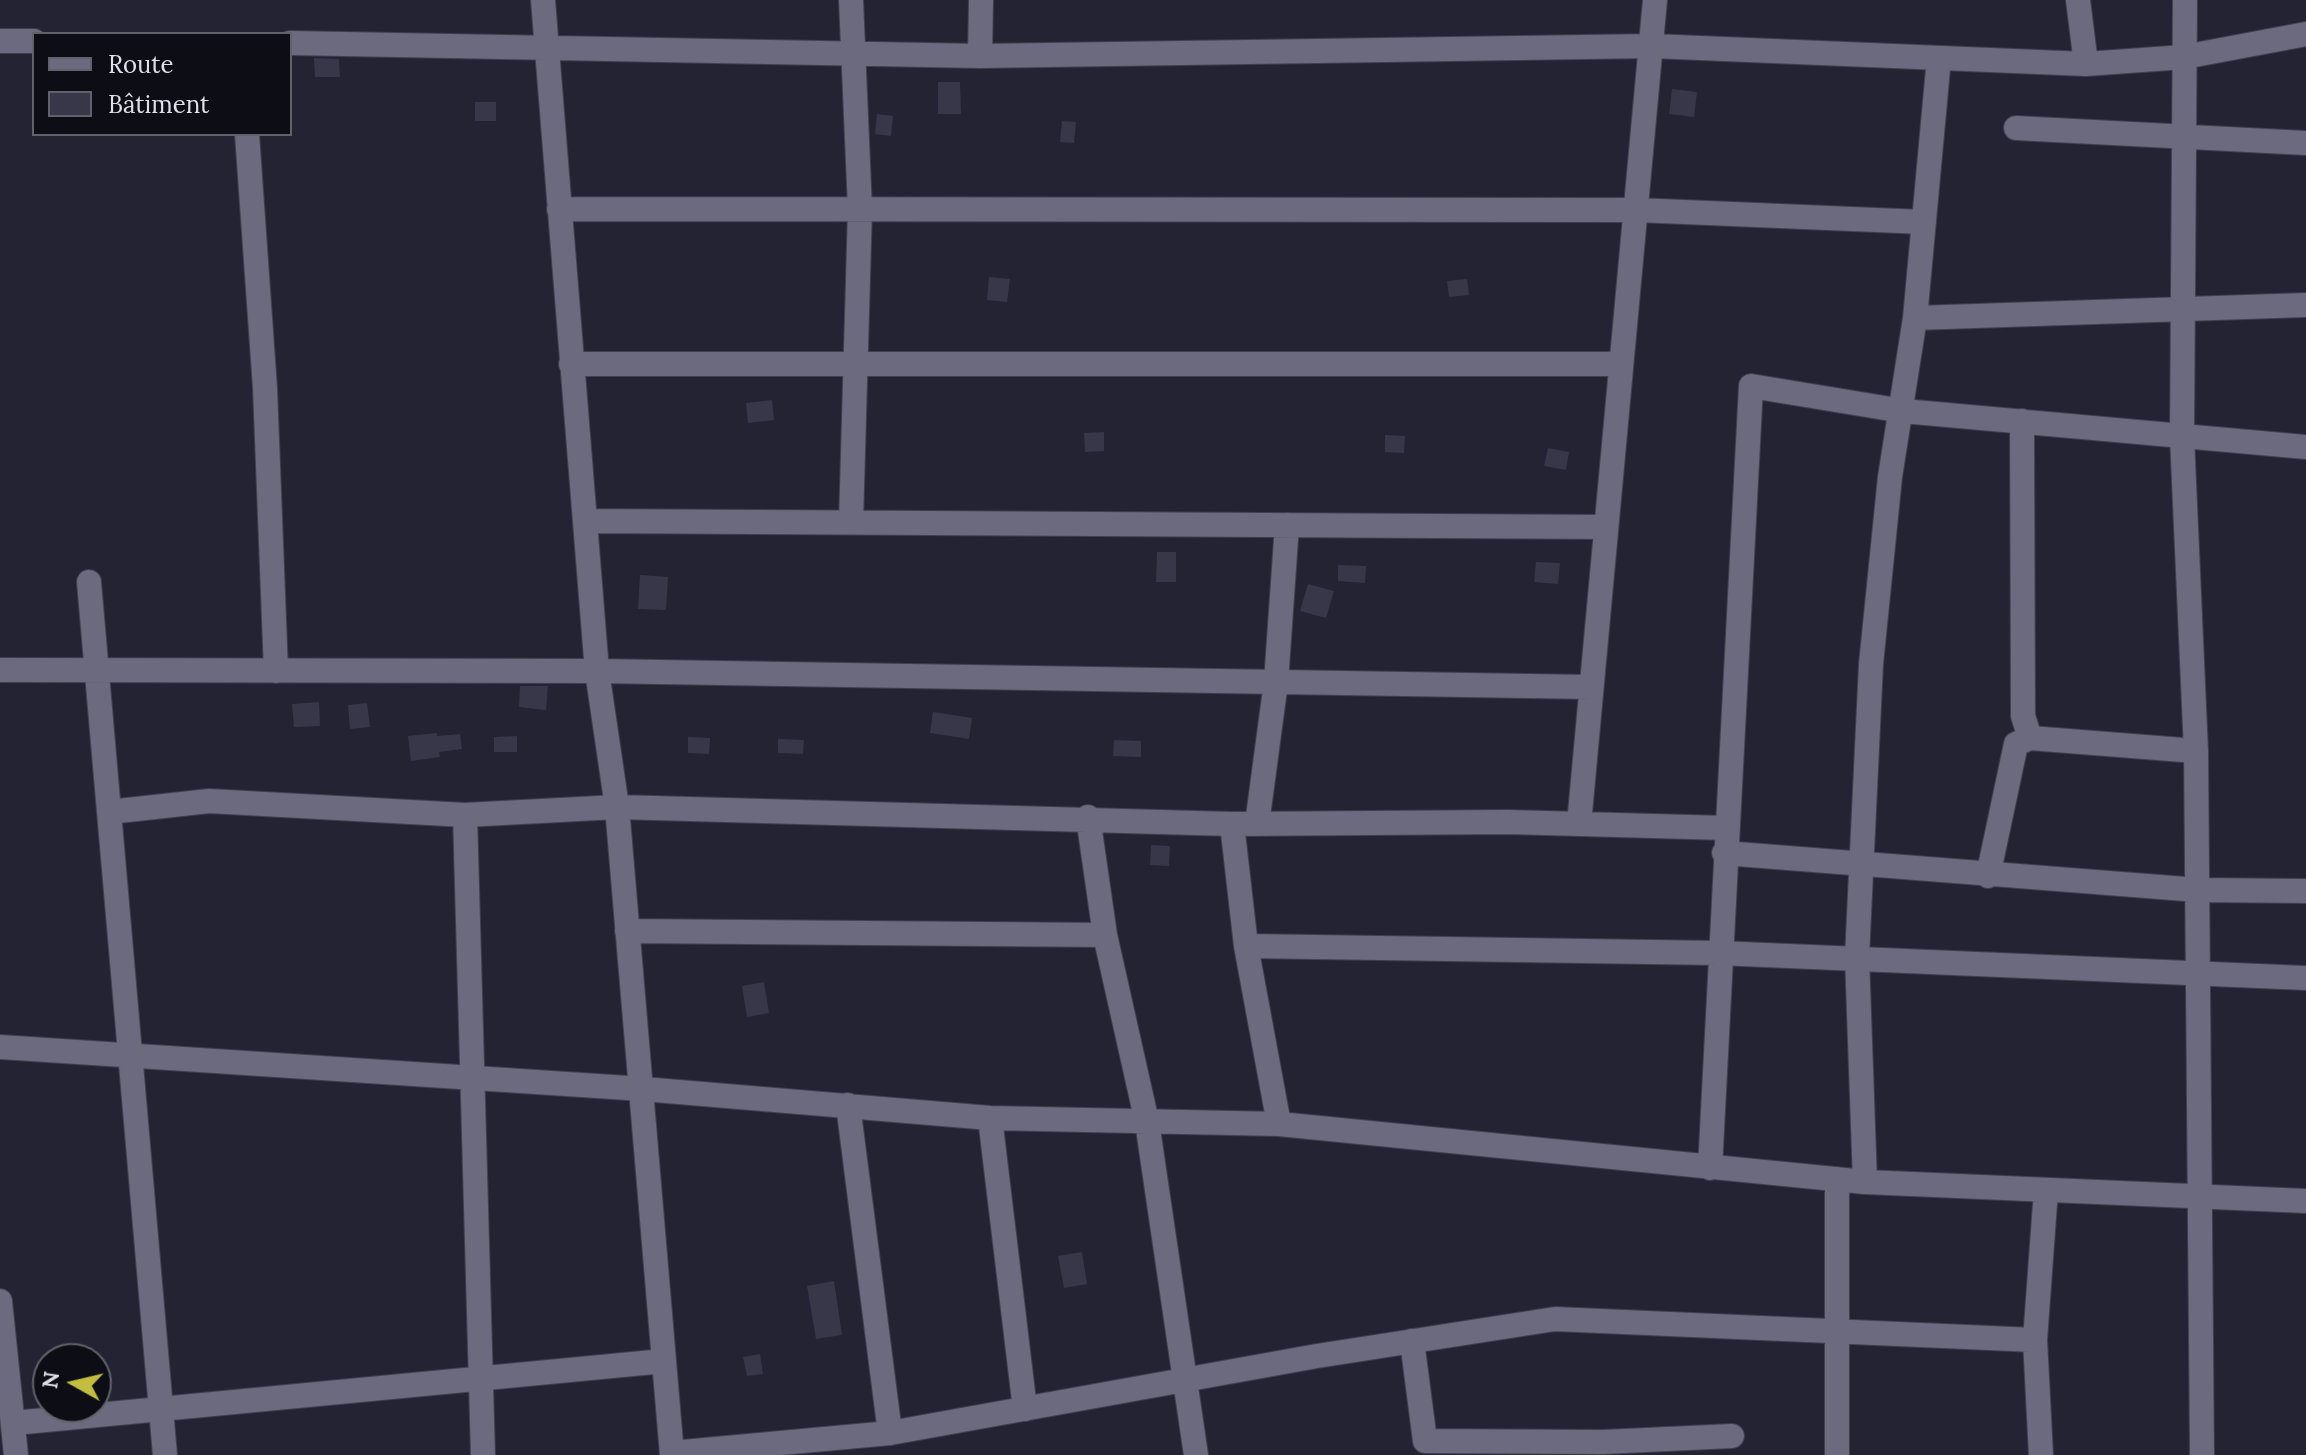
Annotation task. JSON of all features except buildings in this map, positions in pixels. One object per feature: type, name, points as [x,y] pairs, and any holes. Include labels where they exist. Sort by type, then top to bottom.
[{"type":"street","points":[[543,0],[597,671],[617,807],[672,1454],[890,1433],[1412,1341],[1555,1319],[2035,1340]]},
{"type":"street","points":[[851,0],[860,209],[851,522]]},
{"type":"street","points":[[980,56],[981,0]]},
{"type":"street","points":[[1579,824],[1655,0]]},
{"type":"street","points":[[2078,0],[2086,64]]},
{"type":"street","points":[[2185,0],[2182,437],[2196,751],[2202,1455]]},
{"type":"street","points":[[292,43],[545,45],[980,56],[1652,46],[2086,64],[2184,57],[2306,34]]},
{"type":"street","points":[[0,41],[32,41]]},
{"type":"street","points":[[1865,1182],[1857,957],[1871,664],[1890,477],[1903,411],[1915,318],[1939,58]]},
{"type":"street","points":[[2016,128],[2306,143]]},
{"type":"street","points":[[247,136],[265,388],[276,671]]},
{"type":"street","points":[[559,209],[1636,210],[1924,222]]},
{"type":"street","points":[[1915,318],[2306,305]]},
{"type":"street","points":[[571,364],[1621,364]]},
{"type":"street","points":[[1710,1168],[1718,953],[1751,386],[1903,411],[2306,447]]},
{"type":"street","points":[[2022,421],[2023,716],[2030,738]]},
{"type":"street","points":[[585,521],[1606,527]]},
{"type":"street","points":[[1257,824],[1276,682],[1287,525]]},
{"type":"street","points":[[89,582],[165,1455]]},
{"type":"street","points":[[0,670],[597,671],[1590,687]]},
{"type":"street","points":[[1988,876],[2016,744],[2030,738],[2196,751]]},
{"type":"street","points":[[109,812],[209,801],[465,815],[617,807],[1088,817],[1232,824],[1579,824],[1726,828]]},
{"type":"street","points":[[465,815],[474,1078],[478,1380],[483,1455]]},
{"type":"street","points":[[1088,817],[1105,935],[1147,1122],[1196,1455]]},
{"type":"street","points":[[1232,824],[1246,946],[1279,1124]]},
{"type":"street","points":[[1724,853],[2198,890],[2306,891]]},
{"type":"street","points":[[627,931],[1105,935]]},
{"type":"street","points":[[1246,946],[1857,957],[2306,978]]},
{"type":"street","points":[[0,1047],[643,1089],[990,1118],[1279,1124],[1865,1182],[2306,1201]]},
{"type":"street","points":[[848,1105],[890,1433]]},
{"type":"street","points":[[990,1118],[1025,1409]]},
{"type":"street","points":[[1837,1179],[1837,1455]]},
{"type":"street","points":[[2041,1455],[2035,1340],[2046,1190]]},
{"type":"street","points":[[0,1301],[16,1455]]},
{"type":"street","points":[[1412,1341],[1425,1441],[1604,1448],[1732,1436]]},
{"type":"street","points":[[14,1423],[664,1361]]}]
